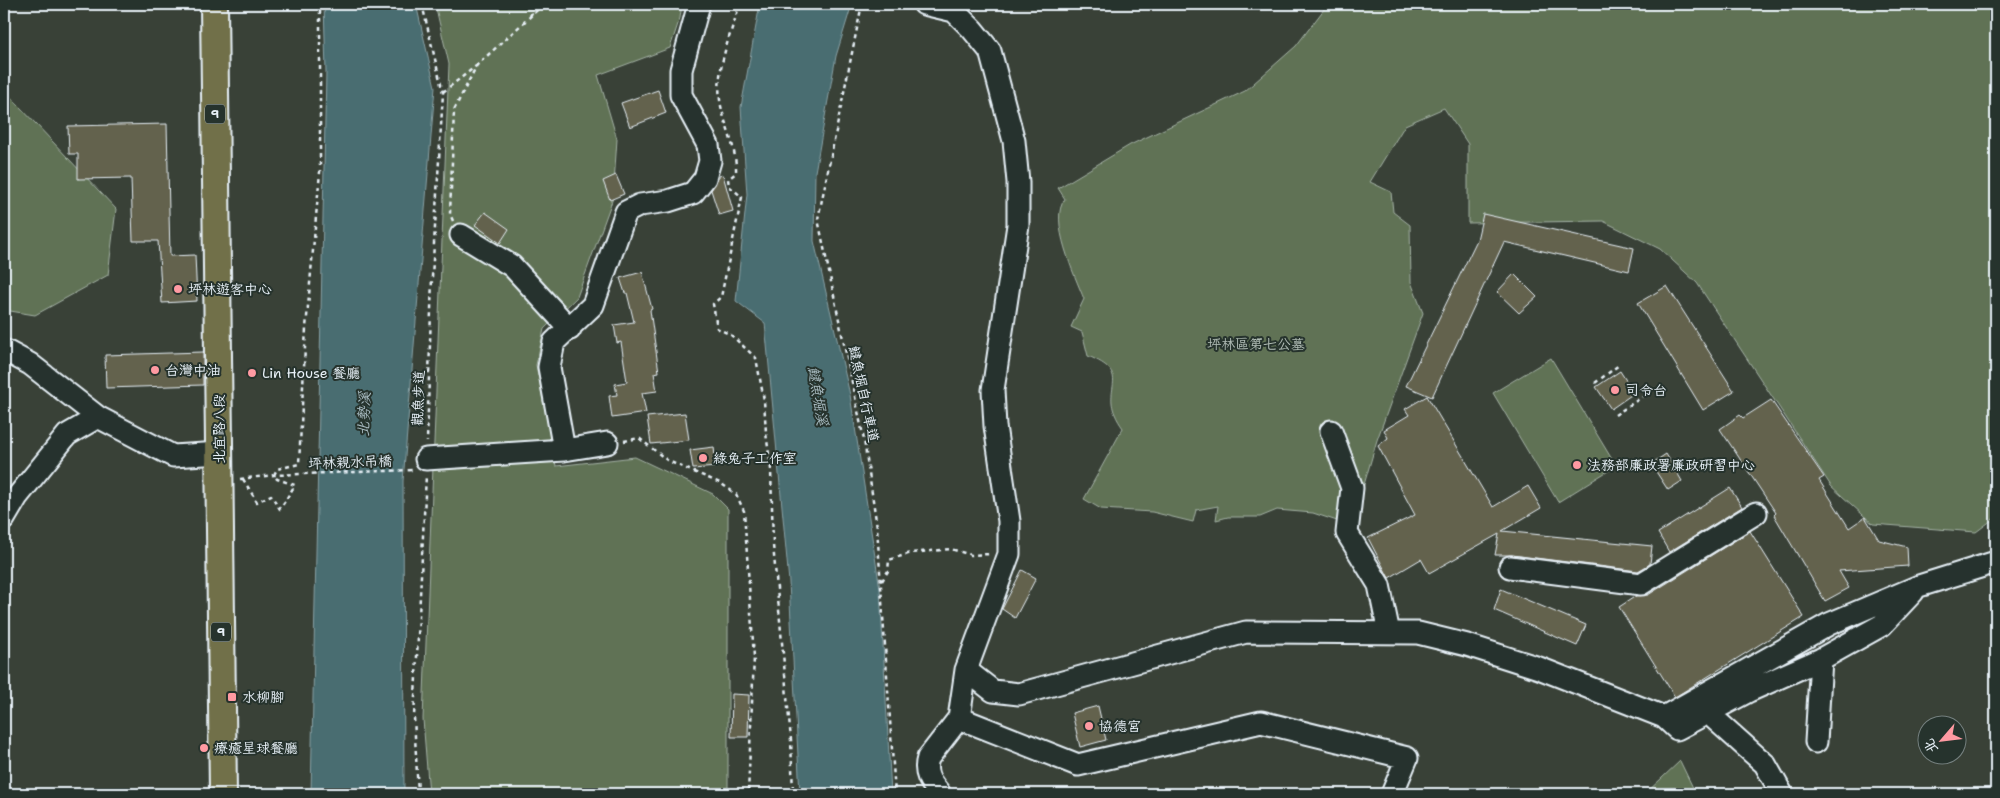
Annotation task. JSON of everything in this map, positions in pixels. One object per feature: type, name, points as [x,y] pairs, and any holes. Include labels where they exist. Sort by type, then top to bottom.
[{"type":"main road","name":"北宜路八段","points":[[214,4],[220,454],[231,479],[223,794]]},
{"type":"street","points":[[564,450],[549,367],[554,342],[593,305],[626,212],[640,205],[668,201],[693,193],[705,178],[710,162],[708,145],[681,95],[681,70],[699,4]]},
{"type":"street","points":[[924,4],[960,8],[972,28],[990,51],[1014,141],[1018,174],[1018,225],[993,390],[994,426],[1009,521],[1009,554],[966,670],[959,718],[928,758],[926,765],[928,780],[940,794]]},
{"type":"street","points":[[461,235],[512,266],[570,328]]},
{"type":"street","points":[[4,350],[30,364],[98,417],[173,456],[220,454]]},
{"type":"street","points":[[4,519],[18,497],[67,435],[98,417]]},
{"type":"street","points":[[1331,431],[1352,488],[1346,533],[1379,585],[1389,633]]},
{"type":"street","points":[[426,464],[564,450],[607,443]]},
{"type":"street","points":[[1510,568],[1641,584],[1756,513]]},
{"type":"street","points":[[1664,718],[1829,624],[1919,586],[1996,562]]},
{"type":"street","points":[[966,670],[994,691],[1019,694],[1246,632],[1418,633],[1467,645],[1539,668],[1664,718],[1677,729],[1749,691],[1821,659],[1882,625],[1919,586]]},
{"type":"street","points":[[1816,742],[1821,659]]},
{"type":"street","points":[[1708,713],[1765,764],[1782,794]]},
{"type":"street","points":[[959,718],[1078,765],[1262,722],[1407,758],[1392,794]]},
{"type":"path","points":[[274,475],[277,470],[299,464],[306,328],[320,172],[320,4]]},
{"type":"path","name":"觀魚步道","points":[[418,794],[414,717],[426,464],[432,277],[443,93],[422,4]]},
{"type":"path","points":[[528,20],[537,4]]},
{"type":"path","points":[[443,93],[544,4]]},
{"type":"path","points":[[740,4],[718,83],[721,105],[737,158],[736,173],[728,179],[729,186],[742,197],[721,297],[713,304],[717,328],[731,335],[756,358],[764,400],[771,469],[773,545],[791,740],[792,794]]},
{"type":"path","name":"𩻸魚堀自行車道","points":[[862,4],[818,220],[864,440],[877,527],[895,794]]},
{"type":"path","points":[[461,235],[450,214],[454,110],[477,65]]},
{"type":"path","points":[[1595,383],[1619,365]]},
{"type":"path","points":[[1615,416],[1642,397]]},
{"type":"path","points":[[607,443],[639,438],[668,461],[720,483],[736,494],[744,511],[754,657],[748,794]]},
{"type":"path","name":"坪林親水吊橋","points":[[274,475],[426,464]]},
{"type":"path","points":[[231,479],[274,475]]},
{"type":"path","points":[[231,479],[257,502],[271,495],[280,509],[295,485],[277,479],[274,475]]},
{"type":"path","points":[[881,582],[888,571],[888,560],[911,553],[951,550],[971,555],[1009,554]]},
{"type":"green space","points":[[435,4],[682,4],[680,18],[670,48],[598,75],[617,139],[613,198],[577,297],[544,329],[536,365],[556,466],[635,457],[713,494],[728,509],[728,794],[429,794],[423,719],[449,64]]},
{"type":"green space","name":"坪林區第七公墓","points":[[1328,4],[1996,4],[1996,517],[1976,532],[1873,524],[1831,486],[1697,283],[1660,249],[1603,221],[1468,223],[1468,144],[1444,108],[1405,125],[1370,182],[1391,192],[1393,212],[1410,225],[1411,282],[1423,313],[1377,440],[1352,526],[1313,513],[1277,510],[1260,517],[1228,517],[1216,520],[1218,506],[1196,510],[1193,522],[1152,512],[1101,509],[1084,499],[1123,428],[1112,404],[1113,375],[1109,369],[1088,356],[1082,332],[1071,327],[1084,299],[1061,233],[1061,208],[1065,199],[1058,188],[1130,145],[1245,91],[1296,46]]},
{"type":"green space","points":[[4,90],[116,209],[108,275],[35,315],[4,310]]},
{"type":"green space","points":[[1551,358],[1616,466],[1558,502],[1493,393]]},
{"type":"green space","points":[[1680,761],[1696,794],[1645,794]]},
{"type":"water","name":"北勢溪","points":[[324,4],[416,4],[435,87],[403,481],[404,794],[311,794],[326,72]]},
{"type":"water","name":"𩻸魚堀溪","points":[[760,4],[852,4],[836,56],[815,172],[814,241],[850,395],[880,589],[891,794],[800,794],[789,582],[765,323],[736,301],[747,194],[741,107]]},
{"type":"building","points":[[658,90],[666,113],[630,127],[621,103]]},
{"type":"building","points":[[167,124],[170,256],[195,255],[197,301],[162,303],[158,241],[133,241],[131,178],[78,179],[78,154],[69,154],[68,126]]},
{"type":"building","points":[[616,175],[624,194],[610,200],[603,181]]},
{"type":"building","points":[[723,175],[733,211],[719,215],[711,190],[719,176]]},
{"type":"building","points":[[485,212],[509,229],[500,243],[475,225]]},
{"type":"building","points":[[1483,214],[1634,248],[1629,271],[1504,242],[1432,397],[1406,386],[1477,240]]},
{"type":"building","points":[[642,272],[652,309],[650,310],[659,372],[654,373],[657,391],[642,393],[646,413],[612,418],[609,396],[617,395],[615,384],[627,382],[621,342],[617,343],[614,325],[634,322],[627,293],[625,293],[620,278]]},
{"type":"building","points":[[1514,274],[1537,297],[1519,313],[1497,292]]},
{"type":"building","points":[[1667,286],[1734,391],[1703,410],[1638,303]]},
{"type":"building","name":"台灣中油","points":[[203,352],[203,385],[106,388],[105,355]]},
{"type":"building","name":"司令台","points":[[1620,371],[1634,393],[1611,409],[1596,387]]},
{"type":"building","points":[[1427,396],[1493,507],[1528,486],[1541,508],[1502,531],[1652,546],[1650,564],[1638,571],[1512,555],[1495,555],[1499,534],[1429,573],[1421,559],[1389,578],[1368,538],[1415,515],[1378,446],[1388,438],[1384,430],[1409,415],[1405,409]]},
{"type":"building","points":[[1771,400],[1824,477],[1819,480],[1849,528],[1865,517],[1879,540],[1907,547],[1908,566],[1839,571],[1849,588],[1825,601],[1774,515],[1776,513],[1720,429],[1740,415],[1743,418]]},
{"type":"building","points":[[685,413],[689,440],[651,444],[647,417]]},
{"type":"building","name":"綠兔子工作室","points":[[714,447],[716,467],[693,469],[690,450]]},
{"type":"building","points":[[1666,454],[1682,481],[1668,490],[1651,464]]},
{"type":"building","points":[[1730,488],[1742,507],[1669,552],[1658,533]]},
{"type":"building","points":[[1750,531],[1804,617],[1675,697],[1619,607],[1636,596],[1648,595]]},
{"type":"building","points":[[1022,570],[1036,578],[1015,618],[1002,609]]},
{"type":"building","points":[[1501,589],[1586,625],[1577,646],[1494,610]]},
{"type":"building","points":[[732,694],[749,695],[748,737],[731,737]]},
{"type":"building","name":"協德宮","points":[[1098,706],[1106,740],[1080,747],[1072,713]]},
{"type":"place","name":"坪林遊客中心","points":[[178,289]]},
{"type":"place","name":"台灣中油","points":[[155,370]]},
{"type":"place","name":"Lin House 餐廳","points":[[252,373]]},
{"type":"place","name":"司令台","points":[[1615,390]]},
{"type":"place","name":"綠兔子工作室","points":[[703,458]]},
{"type":"place","name":"法務部廉政署廉政研習中心","points":[[1577,465]]},
{"type":"place","name":"水柳腳","points":[[232,697]]},
{"type":"place","name":"協德宮","points":[[1089,726]]},
{"type":"place","name":"療癒星球餐廳","points":[[204,748]]}]
